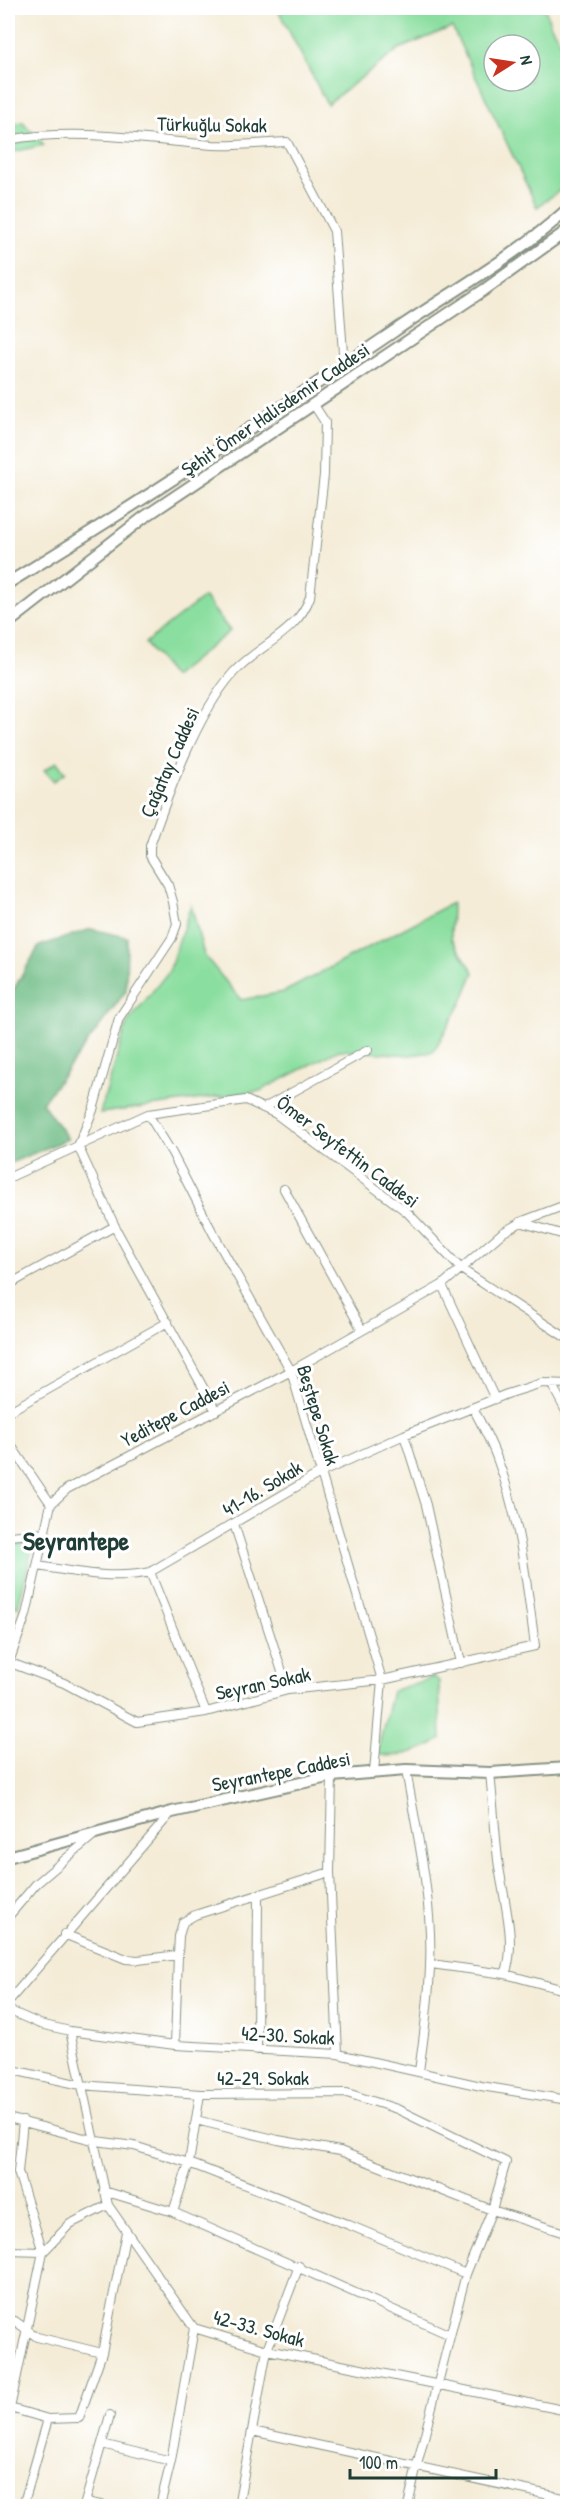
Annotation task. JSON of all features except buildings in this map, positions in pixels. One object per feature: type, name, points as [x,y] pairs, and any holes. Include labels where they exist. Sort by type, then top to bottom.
[{"type":"main road","name":"Şehit Ömer Halisdemir Caddesi","points":[[8,583],[164,485],[344,366],[507,256],[567,209]]},
{"type":"main road","name":"Şehit Ömer Halisdemir Caddesi","points":[[8,623],[143,518],[314,405],[567,230]]},
{"type":"main road","name":"Seyrantepe Caddesi","points":[[8,1857],[172,1812],[332,1776],[406,1770],[490,1773],[567,1768]]},
{"type":"street","name":"Türkuğlu Sokak","points":[[8,140],[34,135],[119,137],[217,145],[287,142],[334,231],[344,366]]},
{"type":"street","name":"Çağatay Caddesi","points":[[78,1146],[93,1110],[119,1018],[172,938],[177,924],[168,885],[150,856],[150,846],[188,749],[233,673],[288,630],[305,612],[310,597],[324,475],[325,422],[314,405]]},
{"type":"street","points":[[264,1108],[368,1050]]},
{"type":"street","name":"Ömer Seyfettin Caddesi","points":[[8,1178],[148,1114],[246,1100],[276,1114],[406,1212],[461,1269],[567,1339]]},
{"type":"street","name":"Beştepe Sokak","points":[[148,1114],[172,1153],[213,1233],[291,1371],[382,1680]]},
{"type":"street","points":[[78,1146],[115,1226],[216,1411]]},
{"type":"street","points":[[284,1189],[362,1330]]},
{"type":"street","name":"Yeditepe Caddesi","points":[[51,1504],[77,1484],[291,1371],[442,1285],[502,1233],[520,1222],[567,1204]]},
{"type":"street","points":[[520,1222],[567,1236]]},
{"type":"street","points":[[8,1285],[115,1226]]},
{"type":"street","points":[[442,1285],[495,1399]]},
{"type":"street","points":[[8,1412],[168,1322]]},
{"type":"street","name":"41-16. Sokak","points":[[38,1566],[104,1576],[150,1572],[320,1473],[404,1435],[473,1407],[542,1383],[567,1384]]},
{"type":"street","points":[[550,1383],[567,1414]]},
{"type":"street","name":"Seyran Sokak","points":[[8,1663],[64,1683],[136,1722],[207,1712],[288,1690],[382,1680],[535,1646],[510,1501],[498,1462],[473,1407]]},
{"type":"street","points":[[404,1435],[426,1505],[461,1663]]},
{"type":"street","points":[[8,1441],[51,1504],[26,1615],[8,1663]]},
{"type":"street","points":[[234,1524],[288,1690]]},
{"type":"street","points":[[8,1536],[46,1533]]},
{"type":"street","points":[[150,1572],[207,1712]]},
{"type":"street","points":[[374,1772],[382,1680]]},
{"type":"street","points":[[406,1770],[425,1891],[430,1964],[427,2019],[419,2071]]},
{"type":"street","points":[[490,1773],[498,1861],[509,1934],[510,1963],[505,1974]]},
{"type":"street","points":[[332,1776],[330,1872],[338,2054]]},
{"type":"street","points":[[8,2002],[64,1934],[172,1812]]},
{"type":"street","points":[[8,1917],[36,1884],[97,1833]]},
{"type":"street","points":[[175,2045],[179,1936],[183,1922],[195,1915],[258,1893],[330,1872]]},
{"type":"street","points":[[257,2050],[258,1893]]},
{"type":"street","points":[[64,1934],[126,1959],[138,1960],[178,1955]]},
{"type":"street","points":[[430,1964],[505,1974],[567,1991]]},
{"type":"street","name":"42-30. Sokak","points":[[8,2010],[40,2024],[70,2031],[175,2045],[338,2054],[481,2086],[567,2100]]},
{"type":"street","name":"42-33. Sokak","points":[[70,2031],[96,2141],[108,2205],[194,2328],[267,2350],[567,2411]]},
{"type":"street","name":"42-29. Sokak","points":[[8,2069],[81,2085],[200,2094],[347,2093],[397,2109],[506,2162],[492,2210]]},
{"type":"street","points":[[173,2212],[189,2163],[200,2094]]},
{"type":"street","points":[[8,2118],[96,2141],[134,2146],[189,2163],[349,2224],[466,2274]]},
{"type":"street","points":[[8,2418],[43,2252],[18,2172],[24,2121]]},
{"type":"street","points":[[196,2121],[278,2140],[340,2151],[492,2210],[567,2234]]},
{"type":"street","points":[[104,2191],[173,2212],[450,2335]]},
{"type":"street","points":[[8,2251],[43,2252],[70,2224],[108,2205]]},
{"type":"street","points":[[408,2506],[466,2274],[492,2210]]},
{"type":"street","points":[[10,2408],[48,2419],[79,2418],[102,2353],[126,2232]]},
{"type":"street","points":[[238,2506],[267,2350],[299,2266]]},
{"type":"street","points":[[8,2319],[15,2320],[37,2337],[102,2353]]},
{"type":"street","points":[[160,2506],[171,2461],[194,2328]]},
{"type":"street","points":[[105,2506],[85,2504],[110,2415]]},
{"type":"street","points":[[23,2506],[48,2419]]},
{"type":"street","points":[[252,2431],[567,2499]]},
{"type":"street","points":[[102,2444],[171,2461]]},
{"type":"green space","points":[[277,8],[545,8],[550,24],[567,54],[567,185],[537,207],[483,93],[542,93],[542,33],[482,33],[482,91],[452,27],[399,49],[327,104]]},
{"type":"green space","points":[[23,122],[44,145],[8,153],[8,124]]},
{"type":"green space","points":[[204,597],[230,631],[173,677],[145,643]]},
{"type":"green space","points":[[57,762],[65,773],[54,781],[44,770]]},
{"type":"green space","points":[[452,903],[451,939],[474,972],[461,1004],[433,1052],[410,1055],[339,1050],[260,1091],[100,1113],[127,1023],[169,971],[191,905],[204,955],[241,1000],[284,992]]},
{"type":"green space","points":[[91,929],[127,937],[126,991],[42,1103],[68,1139],[8,1164],[8,999],[39,946]]},
{"type":"green space","points":[[34,1542],[18,1607],[8,1604],[8,1545]]},
{"type":"green space","points":[[434,1677],[439,1681],[441,1739],[427,1747],[400,1755],[377,1753],[392,1691]]},
{"type":"district","name":"Seyrantepe","points":[[76,1540]]}]
